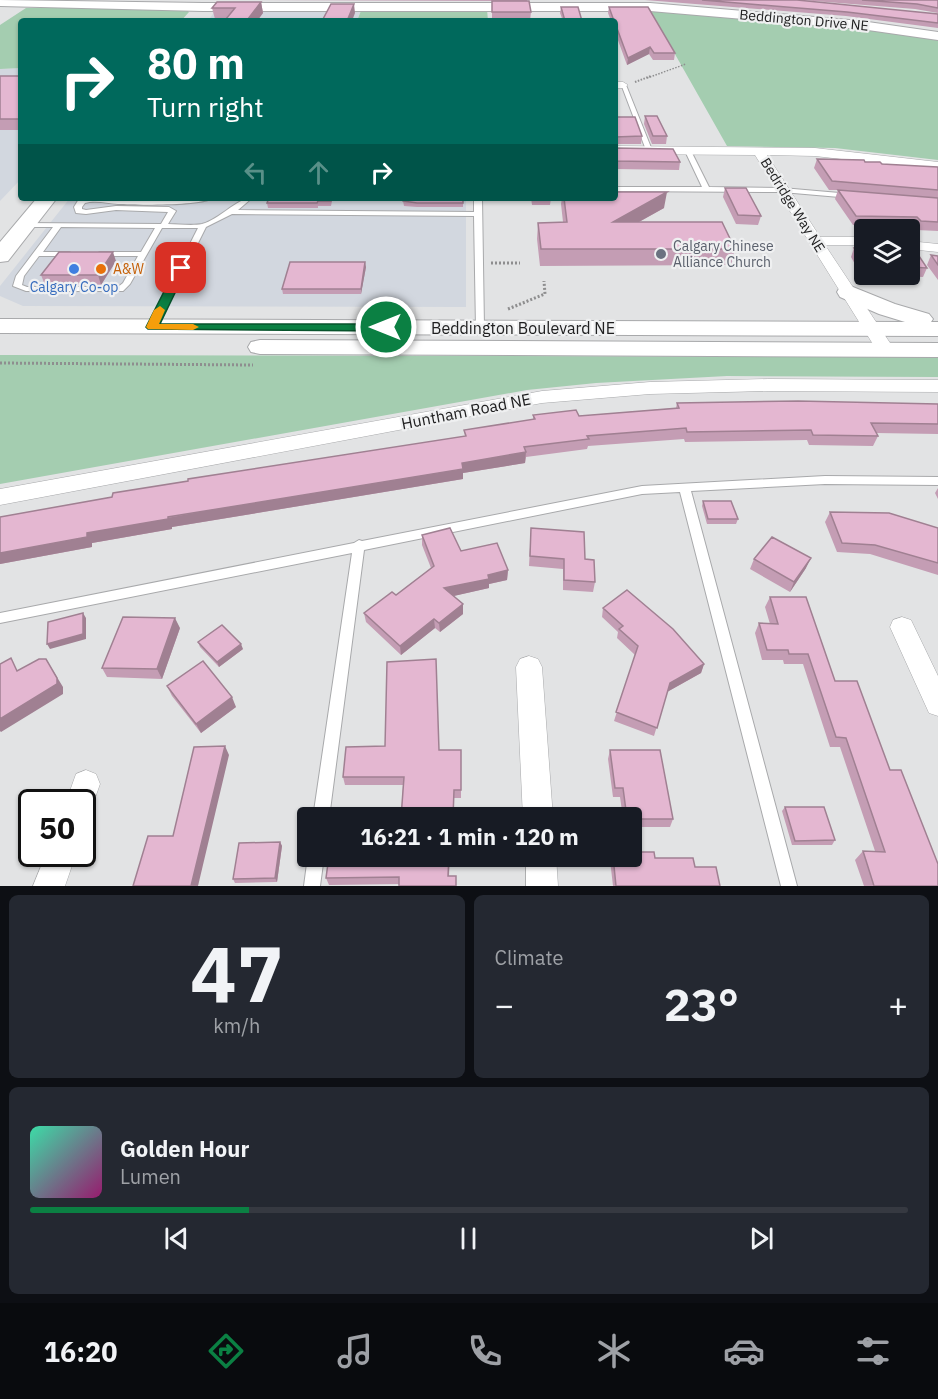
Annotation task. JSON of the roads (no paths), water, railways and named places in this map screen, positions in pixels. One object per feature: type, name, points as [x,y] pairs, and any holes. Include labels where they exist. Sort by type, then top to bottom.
[{"type":"street","name":"Beddington Drive NE","points":[[0,3],[143,3],[172,6],[325,3],[650,4],[937,34]]},
{"type":"street","points":[[194,18],[206,4]]},
{"type":"street","points":[[618,150],[759,151]]},
{"type":"street","name":"Bedridge Way NE","points":[[759,151],[833,154],[938,166]]},
{"type":"street","name":"Bedridge Way NE","points":[[759,151],[885,349]]},
{"type":"street","points":[[0,256],[23,201]]},
{"type":"street","points":[[16,222],[43,201]]},
{"type":"street","points":[[816,241],[854,241]]},
{"type":"street","points":[[920,246],[938,248]]},
{"type":"street","points":[[848,292],[900,314],[938,322]]},
{"type":"street","points":[[0,313],[72,327]]},
{"type":"street","name":"Beddington Boulevard NE","points":[[0,326],[938,329]]},
{"type":"street","name":"Beddington Boulevard NE","points":[[0,346],[938,350]]},
{"type":"street","name":"Huntham Road NE","points":[[0,497],[542,397],[650,388],[721,386],[938,386]]},
{"type":"street","points":[[902,627],[938,704]]},
{"type":"street","points":[[529,667],[537,807]]},
{"type":"street","points":[[49,886],[56,867]]},
{"type":"street","points":[[541,867],[542,886]]},
{"type":"lane","points":[[619,85],[649,150]]},
{"type":"lane","points":[[688,151],[707,190]]},
{"type":"lane","points":[[618,189],[782,190],[860,196]]},
{"type":"lane","points":[[59,225],[30,262],[17,282],[17,286],[26,290],[120,289],[172,211],[169,209],[116,208],[86,212],[79,210],[84,201]]},
{"type":"lane","points":[[116,201],[197,201]]},
{"type":"lane","points":[[16,222],[59,225],[203,226],[231,212],[244,201]]},
{"type":"lane","points":[[478,201],[480,328]]},
{"type":"lane","points":[[231,212],[478,214]]},
{"type":"lane","points":[[152,327],[203,226]]},
{"type":"lane","points":[[37,254],[79,254]]},
{"type":"lane","points":[[90,254],[143,254]]},
{"type":"lane","points":[[0,618],[642,490],[825,480],[938,481]]},
{"type":"lane","points":[[684,486],[789,886]]},
{"type":"lane","points":[[323,807],[359,545]]},
{"type":"lane","points":[[312,886],[315,867]]},
{"type":"place","name":"Calgary Chinese Alliance Church","points":[[661,254]]},
{"type":"place","name":"Calgary Co-op","points":[[74,269]]},
{"type":"place","name":"A&W","points":[[101,269]]}]
